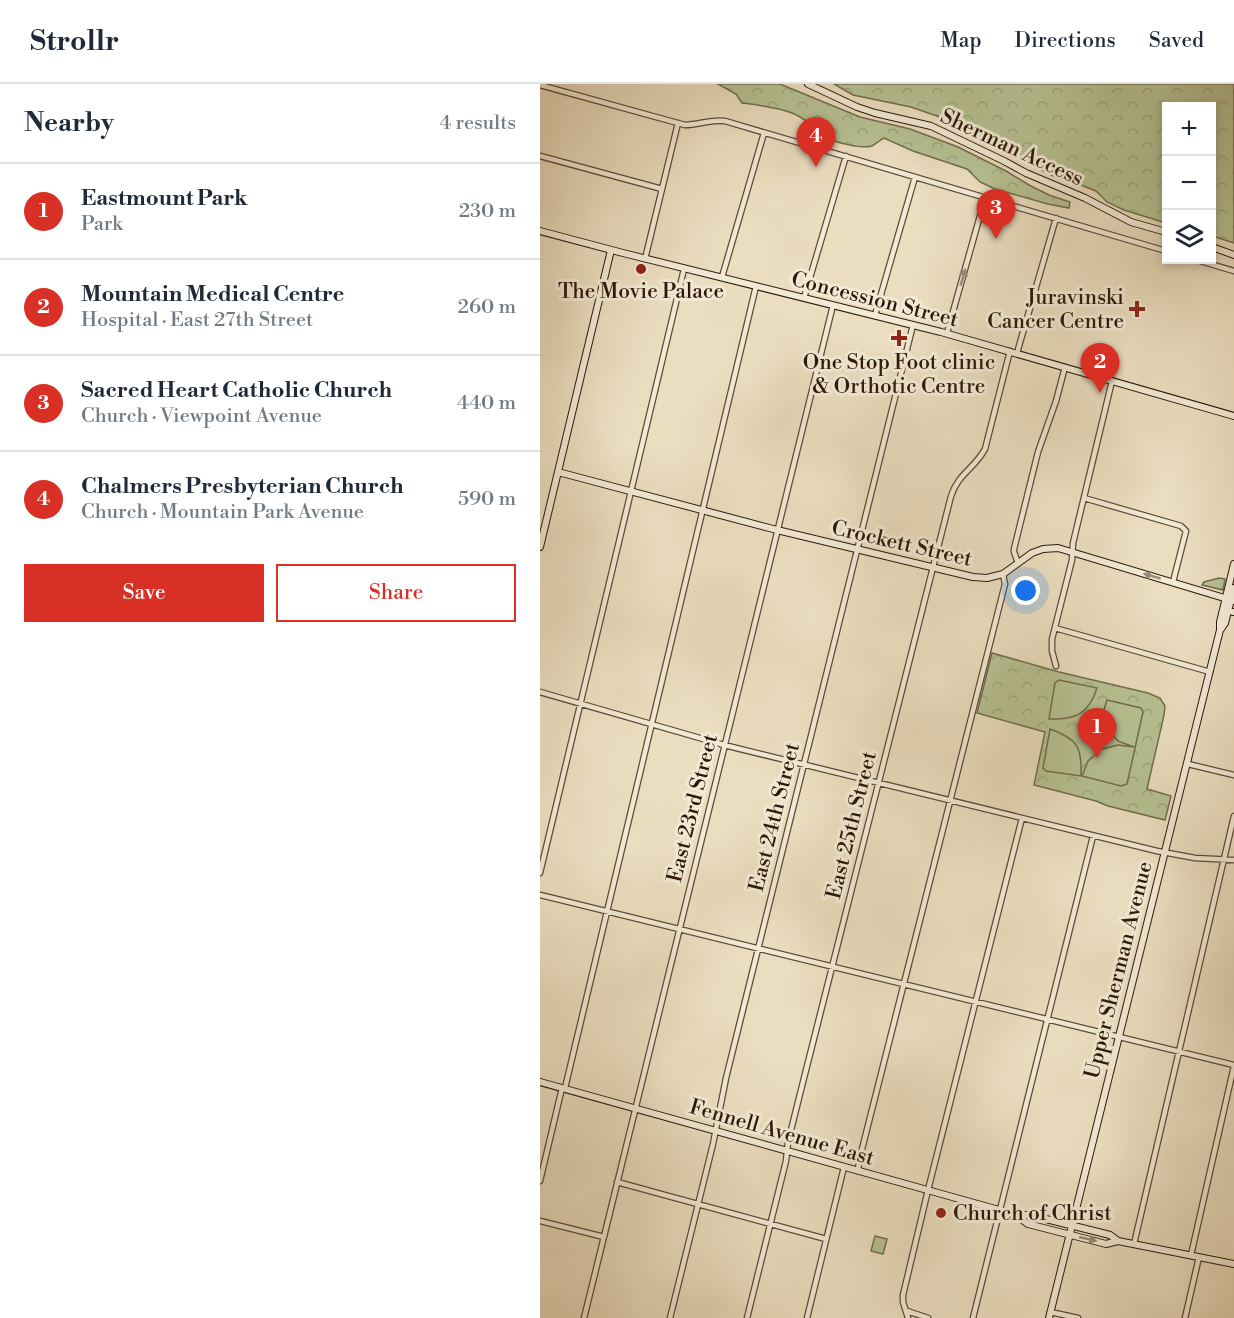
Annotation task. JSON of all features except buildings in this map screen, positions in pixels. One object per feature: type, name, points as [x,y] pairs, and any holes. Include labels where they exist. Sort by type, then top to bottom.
[{"type":"main road","name":"Sherman Access","points":[[808,84],[857,107],[930,126],[1026,173],[1085,198],[1131,222],[1162,231]]},
{"type":"main road","name":"Concession Street","points":[[540,231],[913,324],[1234,416]]},
{"type":"main road","points":[[1216,248],[1234,255]]},
{"type":"main road","points":[[540,547],[611,250]]},
{"type":"main road","name":"Crockett Street","points":[[558,472],[777,530],[933,567],[982,578],[1003,574]]},
{"type":"main road","points":[[1003,574],[1032,553],[1043,549],[1058,548],[1230,599]]},
{"type":"main road","name":"Upper Sherman Avenue","points":[[1220,630],[1225,623],[1234,564]]},
{"type":"main road","name":"Upper Sherman Avenue","points":[[1050,1315],[1188,764],[1220,622],[1234,588]]},
{"type":"main road","points":[[1225,623],[1227,617],[1234,612]]},
{"type":"main road","name":"Fennell Avenue East","points":[[540,1082],[1016,1215],[1030,1215],[1110,1235],[1118,1241]]},
{"type":"main road","name":"Fennell Avenue East","points":[[1016,1215],[1028,1224],[1106,1244],[1118,1241],[1234,1264]]},
{"type":"street","points":[[540,85],[678,123],[689,125],[719,120],[1162,249]]},
{"type":"street","points":[[645,259],[678,123]]},
{"type":"street","points":[[722,278],[764,133]]},
{"type":"street","points":[[540,156],[662,189]]},
{"type":"street","points":[[804,298],[846,156]]},
{"type":"street","points":[[875,315],[915,177]]},
{"type":"street","points":[[946,333],[985,198]]},
{"type":"street","name":"East 25th Street","points":[[747,1318],[788,1152],[788,1142],[954,487],[985,449],[1056,218]]},
{"type":"street","points":[[1210,264],[1234,271]]},
{"type":"street","points":[[540,873],[684,268]]},
{"type":"street","points":[[540,1181],[607,912],[756,286]]},
{"type":"street","name":"East 23rd Street","points":[[584,1318],[833,305]]},
{"type":"street","name":"East 24th Street","points":[[670,1318],[726,1078],[913,324]]},
{"type":"street","points":[[1018,563],[1014,549],[1038,452],[1065,367]]},
{"type":"street","points":[[1056,666],[1052,645],[1055,628],[1112,381]]},
{"type":"street","points":[[1084,498],[1181,526],[1186,531],[1173,582]]},
{"type":"street","points":[[858,1171],[1005,584],[1003,574]]},
{"type":"street","points":[[1055,628],[1210,672]]},
{"type":"street","points":[[540,693],[724,746],[1093,836],[1165,853],[1195,858],[1234,860]]},
{"type":"street","points":[[1188,764],[1234,775]]},
{"type":"street","points":[[1134,1244],[1234,816]]},
{"type":"street","points":[[908,1318],[903,1295],[1022,818]]},
{"type":"street","points":[[973,1318],[1093,836]]},
{"type":"street","points":[[540,895],[1234,1066],[1191,1255]]},
{"type":"street","points":[[807,1318],[844,1167]]},
{"type":"street","points":[[617,1182],[826,1239]]},
{"type":"street","points":[[540,1221],[604,1237]]},
{"type":"street","points":[[1185,1318],[1199,1257]]},
{"type":"street","points":[[907,1311],[928,1318]]},
{"type":"street","points":[[1050,1315],[1078,1318]]},
{"type":"green space","points":[[718,84],[780,84],[860,117],[910,129],[958,147],[1049,195],[1070,202],[1069,208],[995,189],[980,182],[967,169],[913,151],[884,138],[868,147],[836,141],[826,137],[792,113],[742,103],[736,94]]},
{"type":"green space","points":[[834,84],[1234,84],[1234,243],[1216,237],[1216,102],[1162,102],[1162,222],[1124,210],[1107,202],[1096,191],[1067,177],[1053,176],[937,116],[911,107],[853,95]]},
{"type":"green space","points":[[1219,578],[1225,579],[1223,590],[1202,585],[1204,582]]},
{"type":"green space","points":[[992,653],[1160,698],[1165,706],[1164,715],[1147,789],[1171,796],[1165,820],[1034,785],[1045,732],[977,713]]},
{"type":"green space","points":[[1059,680],[1097,688],[1090,704],[1080,714],[1049,719],[1055,683]]},
{"type":"green space","points":[[1107,700],[1141,708],[1143,712],[1127,784],[1121,786],[1082,776],[1088,761],[1102,749],[1118,745],[1134,747],[1118,741],[1107,728],[1103,713]]},
{"type":"green space","points":[[1050,729],[1067,736],[1076,745],[1081,758],[1081,776],[1046,771],[1043,768]]},
{"type":"green space","points":[[875,1236],[887,1239],[883,1254],[871,1251]]},
{"type":"place","name":"Chalmers Presbyterian Church","points":[[816,167]]},
{"type":"place","name":"Sacred Heart Catholic Church","points":[[996,239]]},
{"type":"place","name":"The Movie Palace","points":[[641,269]]},
{"type":"place","name":"Juravinski Cancer Centre","points":[[1137,309]]},
{"type":"place","name":"One Stop Foot clinic & Orthotic Centre","points":[[899,338]]},
{"type":"place","name":"Mountain Medical Centre","points":[[1100,393]]},
{"type":"place","name":"Eastmount Park","points":[[1097,758]]},
{"type":"place","name":"Church of Christ","points":[[941,1213]]}]
